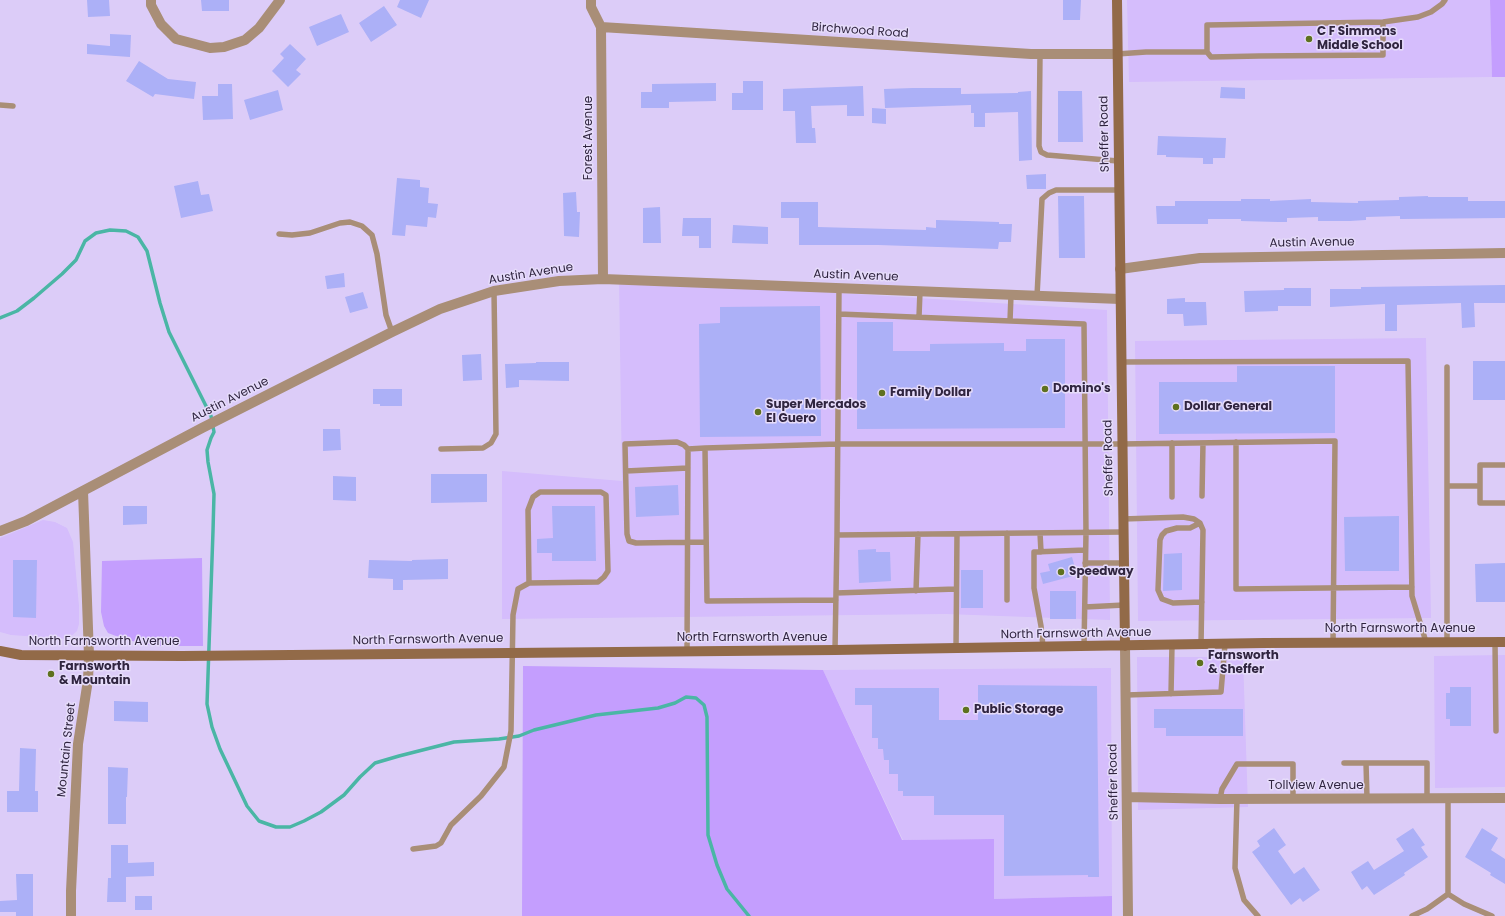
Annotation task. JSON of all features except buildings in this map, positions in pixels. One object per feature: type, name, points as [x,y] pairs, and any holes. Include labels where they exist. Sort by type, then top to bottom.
[{"type":"main road","name":"Sheffer Road","points":[[1117,0],[1124,646]]},
{"type":"main road","name":"North Farnsworth Avenue","points":[[0,651],[21,655],[182,656],[956,649],[1201,644],[1500,642]]},
{"type":"street","points":[[151,0],[151,5],[161,24],[176,39],[210,48],[224,47],[245,40],[259,28],[280,0]]},
{"type":"street","name":"Forest Avenue","points":[[591,0],[591,8],[601,28],[603,279]]},
{"type":"street","name":"Birchwood Road","points":[[601,28],[1040,55],[1118,54]]},
{"type":"street","name":"Austin Avenue","points":[[1120,269],[1200,258],[1505,253]]},
{"type":"street","name":"Austin Avenue","points":[[0,531],[26,521],[202,428],[392,332],[440,309],[494,291],[559,281],[603,279],[1120,299]]},
{"type":"street","name":"Mountain Street","points":[[71,916],[77,751],[88,680],[89,656],[83,491]]},
{"type":"street","name":"Sheffer Road","points":[[1124,646],[1126,695],[1128,916]]},
{"type":"street","name":"Tollview Avenue","points":[[1127,797],[1220,799],[1505,798]]},
{"type":"lane","points":[[1383,22],[1383,55],[1211,57],[1207,52],[1207,25],[1383,22],[1418,17],[1431,12],[1445,0]]},
{"type":"lane","points":[[1118,54],[1146,52],[1207,52]]},
{"type":"lane","points":[[1040,55],[1039,146],[1041,152],[1047,155],[1118,161]]},
{"type":"lane","points":[[0,105],[13,106]]},
{"type":"lane","points":[[1037,296],[1041,244],[1042,199],[1049,193],[1056,190],[1119,190]]},
{"type":"lane","points":[[279,234],[292,235],[310,233],[340,223],[350,222],[362,226],[372,235],[377,254],[386,315],[392,332]]},
{"type":"lane","points":[[835,650],[838,535],[839,288]]},
{"type":"lane","points":[[441,449],[483,448],[492,443],[496,434],[494,291]]},
{"type":"lane","points":[[918,317],[920,292]]},
{"type":"lane","points":[[1010,321],[1011,295]]},
{"type":"lane","points":[[839,314],[1084,324],[1086,533],[1084,647]]},
{"type":"lane","points":[[1121,362],[1408,361],[1412,596],[1426,642]]},
{"type":"lane","points":[[1447,642],[1448,367]]},
{"type":"lane","points":[[688,449],[838,444],[1121,444],[1335,441],[1333,643]]},
{"type":"lane","points":[[687,651],[688,542],[688,449],[684,445],[677,442],[625,444],[627,534],[629,541],[636,543],[688,542],[706,542]]},
{"type":"lane","points":[[1202,496],[1203,442]]},
{"type":"lane","points":[[1236,442],[1236,589],[1412,587]]},
{"type":"lane","points":[[1172,443],[1172,497]]},
{"type":"lane","points":[[705,448],[707,602],[836,597],[956,589]]},
{"type":"lane","points":[[1505,465],[1480,465],[1480,503],[1505,503]]},
{"type":"lane","points":[[626,471],[688,468]]},
{"type":"lane","points":[[1447,486],[1480,486]]},
{"type":"lane","points":[[414,849],[436,846],[441,843],[451,825],[460,814],[481,796],[504,767],[511,731],[513,615],[518,590],[529,583],[598,582],[604,577],[608,570],[606,495],[601,492],[540,492],[533,497],[528,510],[529,583]]},
{"type":"lane","points":[[1122,519],[1183,517],[1194,519],[1200,523],[1203,530],[1201,644]]},
{"type":"lane","points":[[1200,523],[1190,528],[1177,528],[1166,531],[1162,535],[1160,540],[1158,590],[1162,599],[1173,603],[1202,602]]},
{"type":"lane","points":[[838,535],[1122,532]]},
{"type":"lane","points":[[1007,600],[1008,533]]},
{"type":"lane","points":[[1040,533],[1041,552]]},
{"type":"lane","points":[[916,591],[918,534]]},
{"type":"lane","points":[[956,649],[957,534]]},
{"type":"lane","points":[[1043,647],[1034,588],[1034,552],[1085,550]]},
{"type":"lane","points":[[1085,563],[1123,563]]},
{"type":"lane","points":[[1085,607],[1124,605]]},
{"type":"lane","points":[[1496,731],[1500,642]]},
{"type":"lane","points":[[1126,695],[1221,692],[1225,644]]},
{"type":"lane","points":[[1171,694],[1172,645]]},
{"type":"lane","points":[[1344,763],[1427,763],[1427,798]]},
{"type":"lane","points":[[1366,763],[1367,798]]},
{"type":"lane","points":[[1220,799],[1222,789],[1237,764],[1293,764],[1294,799]]},
{"type":"lane","points":[[1448,798],[1448,894]]},
{"type":"lane","points":[[1237,799],[1235,868],[1244,900],[1258,916]]},
{"type":"lane","points":[[1412,916],[1427,909],[1448,894]]},
{"type":"lane","points":[[1448,894],[1464,904],[1492,916]]},
{"type":"shaded area","name":"C F Simmons Middle School","points":[[1127,0],[1490,0],[1492,77],[1129,82]]},
{"type":"shaded area","points":[[1490,0],[1505,0],[1505,77],[1492,77]]},
{"type":"shaded area","points":[[619,279],[1107,310],[1110,620],[946,614],[502,619],[502,471],[622,481]]},
{"type":"shaded area","points":[[1426,338],[1431,618],[1138,621],[1135,341]]},
{"type":"shaded area","points":[[43,520],[55,522],[67,528],[73,542],[79,606],[79,624],[77,631],[68,639],[11,635],[0,632],[0,538]]},
{"type":"shaded area","points":[[202,558],[203,646],[153,646],[124,639],[108,633],[104,626],[101,612],[102,561]]},
{"type":"shaded area","points":[[1505,655],[1505,787],[1435,788],[1434,656]]},
{"type":"shaded area","points":[[1137,657],[1243,657],[1248,807],[1138,810]]},
{"type":"shaded area","points":[[523,666],[823,670],[902,840],[994,839],[994,899],[1112,896],[1112,916],[522,916]]},
{"type":"shaded area","points":[[1111,668],[1112,896],[994,899],[994,839],[903,840],[823,670]]},
{"type":"waterway","points":[[0,318],[17,311],[62,274],[76,260],[85,241],[96,233],[110,230],[126,231],[138,237],[147,251],[169,332],[211,416],[214,432],[207,450],[214,494],[207,704],[212,727],[220,749],[247,806],[259,821],[276,827],[290,827],[304,821],[321,812],[344,795],[375,763],[399,756],[454,742],[519,736],[534,730],[596,715],[658,708],[675,703],[686,697],[696,698],[704,705],[707,717],[708,835],[717,865],[727,889],[749,916]]},
{"type":"place","name":"C F Simmons Middle School","points":[[1309,39]]},
{"type":"place","name":"Domino's","points":[[1045,389]]},
{"type":"place","name":"Family Dollar","points":[[882,393]]},
{"type":"place","name":"Dollar General","points":[[1176,407]]},
{"type":"place","name":"Super Mercados El Guero","points":[[758,412]]},
{"type":"place","name":"Speedway","points":[[1061,572]]},
{"type":"place","name":"Farnsworth & Sheffer","points":[[1200,663]]},
{"type":"place","name":"Farnsworth & Mountain","points":[[51,674]]},
{"type":"place","name":"Public Storage","points":[[966,710]]}]
